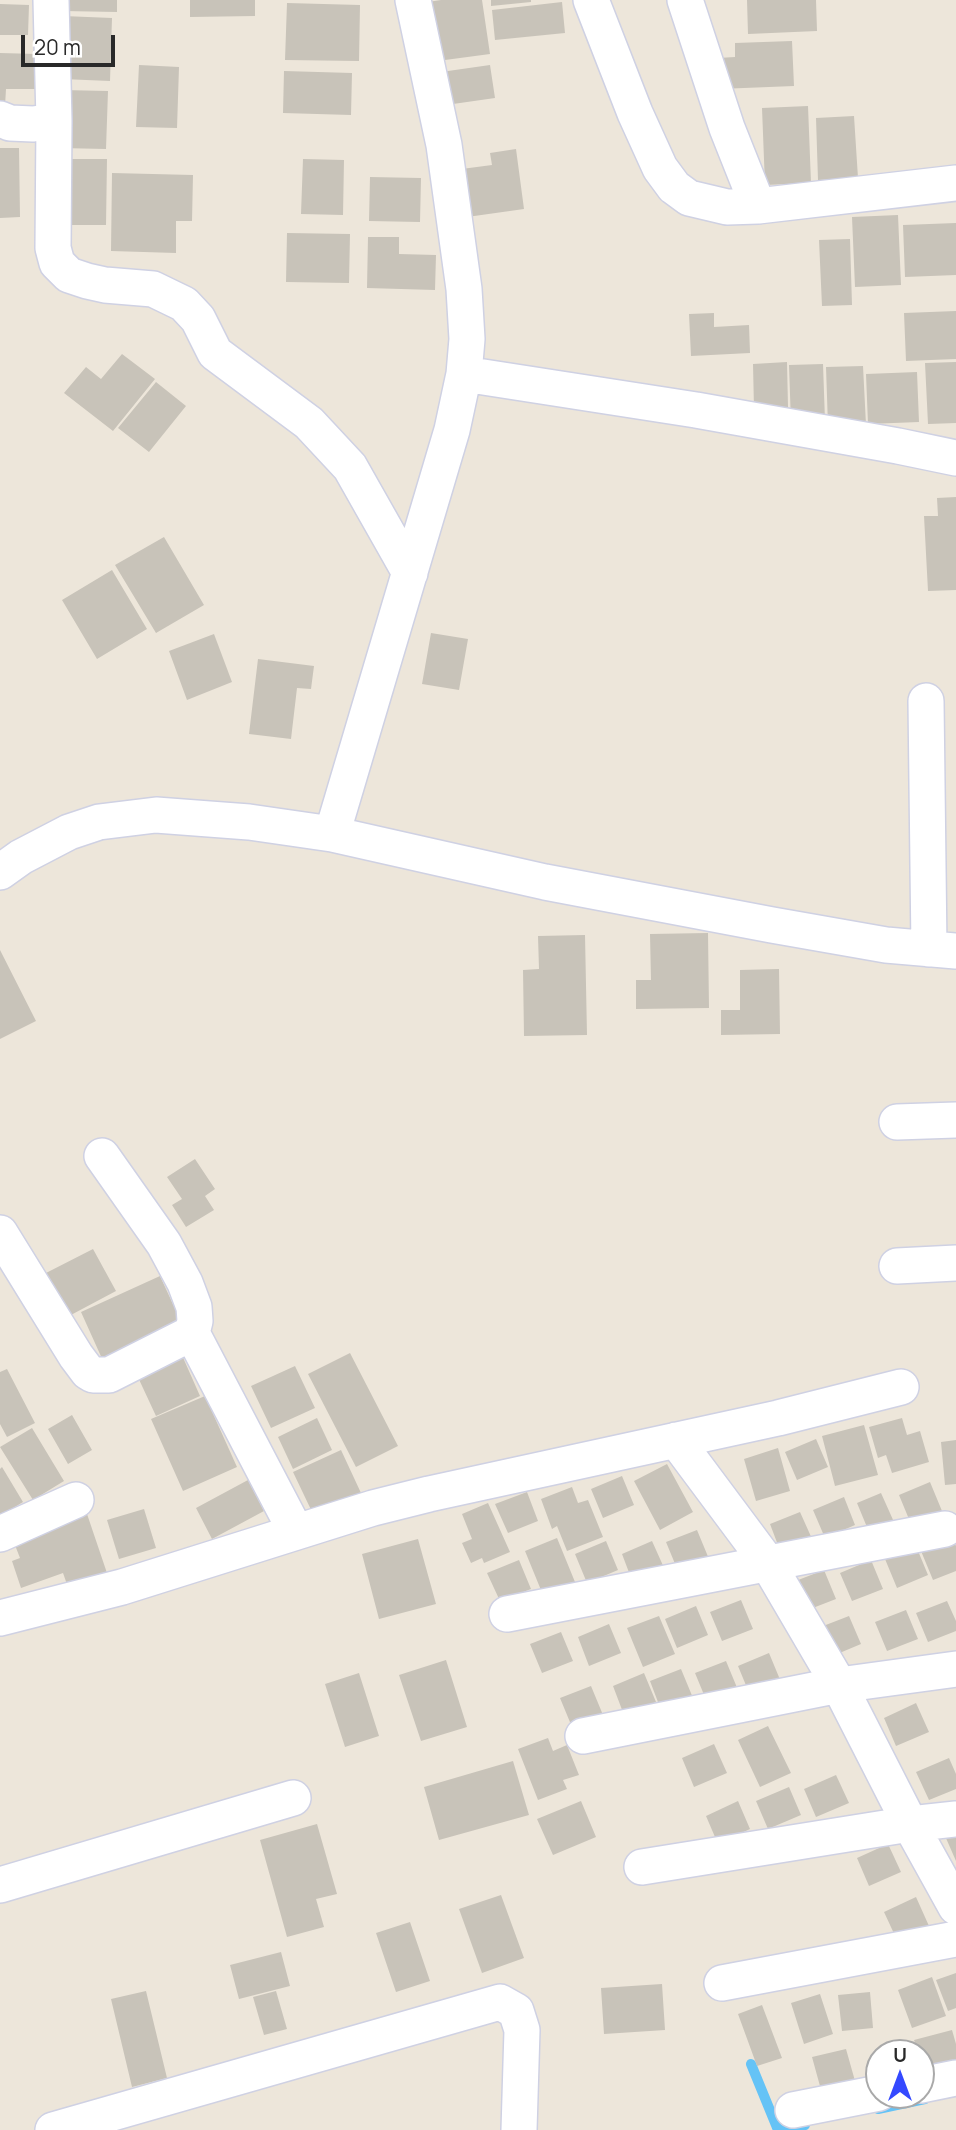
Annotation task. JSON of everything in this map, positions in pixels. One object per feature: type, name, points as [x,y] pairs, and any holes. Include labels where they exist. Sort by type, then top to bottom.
[{"type":"street","points":[[51,0],[53,248],[58,262],[69,275],[105,285],[153,289],[184,304],[198,319],[215,353],[309,423],[350,467],[410,573]]},
{"type":"street","points":[[332,834],[453,430],[464,374],[467,339],[462,276],[444,145],[413,0]]},
{"type":"street","points":[[591,0],[660,168],[674,187],[690,198],[727,207],[758,206],[956,183]]},
{"type":"street","points":[[685,0],[727,128],[758,206]]},
{"type":"street","points":[[0,119],[10,123],[33,124],[54,121]]},
{"type":"street","points":[[464,374],[696,410],[956,458]]},
{"type":"street","points":[[0,872],[69,832],[99,822],[156,815],[249,821],[332,834],[545,882],[861,940],[943,950],[926,701]]},
{"type":"street","points":[[897,1122],[956,1119]]},
{"type":"street","points":[[102,1156],[164,1244],[185,1283],[194,1307],[192,1333],[296,1532]]},
{"type":"street","points":[[0,1233],[76,1356],[93,1375],[109,1375],[192,1333]]},
{"type":"street","points":[[897,1266],[956,1263]]},
{"type":"street","points":[[0,1618],[122,1587],[373,1508],[778,1418],[901,1387]]},
{"type":"street","points":[[676,1440],[767,1562],[839,1685],[909,1824],[956,1907]]},
{"type":"street","points":[[0,1534],[76,1500]]},
{"type":"street","points":[[507,1614],[945,1529]]},
{"type":"street","points":[[583,1736],[839,1685],[956,1669]]},
{"type":"street","points":[[0,1885],[293,1798]]},
{"type":"street","points":[[642,1867],[909,1824],[956,1819]]},
{"type":"street","points":[[722,1983],[956,1939]]},
{"type":"street","points":[[53,2130],[500,2002],[516,2011],[523,2030],[519,2130]]},
{"type":"street","points":[[935,2082],[956,2078]]},
{"type":"street","points":[[793,2110],[865,2096]]},
{"type":"building","points":[[64,0],[117,0],[117,12],[63,11]]},
{"type":"building","points":[[190,0],[255,0],[255,16],[190,17]]},
{"type":"building","points":[[482,0],[490,54],[430,62],[421,3]]},
{"type":"building","points":[[491,0],[531,0],[531,2],[491,6]]},
{"type":"building","points":[[747,0],[816,0],[817,31],[748,34]]},
{"type":"building","points":[[562,2],[565,33],[495,40],[492,10]]},
{"type":"building","points":[[287,3],[360,5],[359,61],[285,60]]},
{"type":"building","points":[[0,4],[29,5],[28,35],[0,35]]},
{"type":"building","points":[[63,16],[112,18],[110,81],[62,79]]},
{"type":"building","points":[[792,41],[794,86],[719,89],[718,58],[735,57],[735,43]]},
{"type":"building","points":[[0,53],[37,54],[36,89],[6,89],[5,106],[0,105]]},
{"type":"building","points":[[139,65],[179,67],[177,128],[136,127]]},
{"type":"building","points":[[490,65],[495,98],[439,106],[434,73]]},
{"type":"building","points":[[284,71],[352,73],[351,115],[283,113]]},
{"type":"building","points":[[62,90],[108,91],[106,149],[60,148]]},
{"type":"building","points":[[808,106],[811,183],[765,185],[762,108]]},
{"type":"building","points":[[854,116],[858,178],[818,180],[816,118]]},
{"type":"building","points":[[0,148],[19,148],[20,217],[0,218]]},
{"type":"building","points":[[516,149],[524,209],[460,218],[454,170],[492,165],[490,153]]},
{"type":"building","points":[[63,159],[107,159],[106,225],[62,225]]},
{"type":"building","points":[[303,159],[344,160],[343,215],[301,214]]},
{"type":"building","points":[[112,173],[193,175],[192,221],[176,221],[176,253],[111,251]]},
{"type":"building","points":[[370,177],[421,178],[420,222],[369,221]]},
{"type":"building","points":[[898,215],[901,285],[855,287],[852,217]]},
{"type":"building","points":[[956,223],[956,275],[905,277],[903,225]]},
{"type":"building","points":[[287,233],[350,234],[349,283],[286,282]]},
{"type":"building","points":[[368,237],[399,237],[399,254],[436,255],[435,290],[367,288]]},
{"type":"building","points":[[850,239],[852,305],[822,306],[819,240]]},
{"type":"building","points":[[956,311],[956,359],[906,361],[904,313]]},
{"type":"building","points":[[714,313],[714,327],[749,325],[750,353],[691,356],[689,314]]},
{"type":"building","points":[[122,354],[155,379],[113,431],[64,393],[86,367],[101,379]]},
{"type":"building","points":[[787,362],[788,407],[754,409],[753,364]]},
{"type":"building","points":[[956,362],[956,423],[928,424],[925,363]]},
{"type":"building","points":[[823,364],[825,421],[791,423],[789,365]]},
{"type":"building","points":[[863,366],[866,425],[828,426],[826,367]]},
{"type":"building","points":[[917,372],[919,422],[868,424],[866,374]]},
{"type":"building","points":[[156,382],[186,406],[149,452],[118,428]]},
{"type":"building","points":[[956,497],[956,590],[928,591],[924,516],[938,516],[937,498]]},
{"type":"building","points":[[164,537],[204,605],[156,633],[115,565]]},
{"type":"building","points":[[112,570],[147,629],[97,659],[62,600]]},
{"type":"building","points":[[431,633],[468,639],[459,690],[422,684]]},
{"type":"building","points":[[214,634],[232,682],[187,700],[169,651]]},
{"type":"building","points":[[258,659],[314,666],[311,689],[297,688],[291,739],[249,734]]},
{"type":"building","points":[[708,933],[709,1008],[636,1009],[636,980],[651,980],[650,934]]},
{"type":"building","points":[[585,935],[587,1035],[524,1036],[523,970],[539,969],[538,936]]},
{"type":"building","points":[[0,950],[36,1021],[0,1039]]},
{"type":"building","points":[[779,969],[780,1034],[721,1035],[721,1010],[740,1010],[740,970]]},
{"type":"building","points":[[195,1159],[215,1189],[205,1196],[214,1210],[186,1227],[172,1205],[182,1199],[167,1177]]},
{"type":"building","points":[[93,1249],[116,1291],[69,1316],[46,1273]]},
{"type":"building","points":[[160,1276],[183,1326],[104,1363],[81,1312]]},
{"type":"building","points":[[181,1353],[200,1396],[156,1416],[136,1373]]},
{"type":"building","points":[[350,1353],[398,1446],[356,1467],[308,1374]]},
{"type":"building","points":[[295,1366],[315,1408],[271,1428],[251,1386]]},
{"type":"building","points":[[7,1369],[35,1423],[7,1437],[0,1424],[0,1372]]},
{"type":"building","points":[[205,1396],[237,1467],[183,1491],[151,1419]]},
{"type":"building","points":[[72,1415],[92,1450],[68,1464],[48,1429]]},
{"type":"building","points":[[317,1418],[332,1450],[293,1469],[278,1437]]},
{"type":"building","points":[[902,1418],[907,1435],[920,1431],[929,1462],[892,1473],[886,1455],[878,1458],[869,1427]]},
{"type":"building","points":[[864,1425],[878,1475],[835,1486],[822,1436]]},
{"type":"building","points":[[32,1428],[64,1481],[33,1500],[0,1447]]},
{"type":"building","points":[[816,1439],[828,1467],[797,1480],[785,1452]]},
{"type":"building","points":[[956,1440],[956,1484],[945,1485],[941,1442]]},
{"type":"building","points":[[778,1448],[790,1491],[756,1501],[744,1459]]},
{"type":"building","points":[[341,1450],[361,1493],[314,1516],[293,1472]]},
{"type":"building","points":[[667,1464],[693,1512],[660,1530],[634,1481]]},
{"type":"building","points":[[2,1467],[23,1502],[0,1516],[0,1469]]},
{"type":"building","points":[[622,1476],[634,1505],[603,1518],[591,1489]]},
{"type":"building","points":[[248,1480],[264,1511],[212,1539],[196,1508]]},
{"type":"building","points":[[930,1482],[942,1511],[911,1524],[899,1495]]},
{"type":"building","points":[[572,1487],[578,1503],[588,1500],[603,1537],[567,1551],[557,1526],[552,1529],[541,1499]]},
{"type":"building","points":[[527,1492],[538,1521],[508,1533],[495,1504]]},
{"type":"building","points":[[881,1493],[894,1522],[869,1532],[857,1503]]},
{"type":"building","points":[[844,1497],[855,1525],[825,1538],[813,1510]]},
{"type":"building","points":[[488,1503],[510,1552],[484,1563],[482,1558],[471,1563],[462,1543],[472,1539],[462,1514]]},
{"type":"building","points":[[144,1509],[156,1548],[119,1559],[107,1520]]},
{"type":"building","points":[[800,1512],[813,1541],[781,1553],[770,1524]]},
{"type":"building","points":[[87,1514],[108,1576],[69,1590],[63,1573],[21,1588],[12,1561],[20,1558],[13,1540]]},
{"type":"building","points":[[697,1530],[709,1559],[678,1571],[666,1542]]},
{"type":"building","points":[[557,1538],[575,1582],[543,1595],[525,1551]]},
{"type":"building","points":[[952,1538],[956,1546],[956,1571],[933,1580],[921,1551]]},
{"type":"building","points":[[418,1539],[436,1604],[379,1619],[362,1554]]},
{"type":"building","points":[[606,1541],[618,1570],[587,1583],[575,1554]]},
{"type":"building","points":[[652,1541],[665,1570],[633,1583],[622,1554]]},
{"type":"building","points":[[916,1546],[928,1575],[897,1588],[885,1559]]},
{"type":"building","points":[[519,1560],[531,1589],[500,1601],[487,1573]]},
{"type":"building","points":[[871,1560],[883,1589],[852,1601],[840,1573]]},
{"type":"building","points":[[824,1570],[836,1599],[805,1611],[793,1582]]},
{"type":"building","points":[[741,1600],[753,1629],[722,1641],[710,1612]]},
{"type":"building","points":[[947,1601],[956,1621],[956,1631],[928,1642],[916,1613]]},
{"type":"building","points":[[696,1606],[708,1635],[677,1648],[665,1619]]},
{"type":"building","points":[[906,1610],[918,1639],[887,1651],[875,1622]]},
{"type":"building","points":[[659,1616],[675,1654],[643,1667],[627,1628]]},
{"type":"building","points":[[849,1616],[861,1644],[830,1657],[818,1628]]},
{"type":"building","points":[[609,1624],[621,1653],[589,1666],[578,1637]]},
{"type":"building","points":[[561,1632],[573,1661],[542,1673],[530,1644]]},
{"type":"building","points":[[769,1653],[781,1682],[750,1695],[738,1666]]},
{"type":"building","points":[[446,1660],[467,1727],[421,1741],[399,1675]]},
{"type":"building","points":[[726,1661],[738,1690],[707,1702],[695,1673]]},
{"type":"building","points":[[681,1669],[693,1698],[661,1710],[650,1681]]},
{"type":"building","points":[[359,1673],[379,1736],[345,1747],[325,1684]]},
{"type":"building","points":[[644,1673],[656,1702],[624,1715],[613,1686]]},
{"type":"building","points":[[591,1686],[603,1715],[572,1727],[560,1698]]},
{"type":"building","points":[[916,1703],[929,1732],[896,1746],[884,1718]]},
{"type":"building","points":[[768,1726],[791,1773],[760,1787],[738,1740]]},
{"type":"building","points":[[548,1738],[553,1751],[567,1745],[579,1775],[563,1780],[567,1789],[538,1800],[518,1749]]},
{"type":"building","points":[[714,1744],[727,1773],[694,1787],[682,1758]]},
{"type":"building","points":[[949,1758],[956,1774],[956,1789],[929,1800],[916,1772]]},
{"type":"building","points":[[513,1761],[529,1815],[439,1840],[424,1787]]},
{"type":"building","points":[[836,1775],[849,1803],[816,1817],[804,1789]]},
{"type":"building","points":[[789,1787],[801,1815],[768,1829],[756,1801]]},
{"type":"building","points":[[581,1801],[596,1837],[553,1855],[537,1819]]},
{"type":"building","points":[[738,1801],[750,1829],[718,1844],[706,1816]]},
{"type":"building","points":[[956,1823],[956,1861],[942,1829]]},
{"type":"building","points":[[317,1824],[337,1894],[316,1899],[324,1927],[287,1937],[260,1840]]},
{"type":"building","points":[[888,1844],[901,1872],[869,1886],[857,1858]]},
{"type":"building","points":[[501,1895],[524,1958],[482,1973],[459,1909]]},
{"type":"building","points":[[916,1897],[929,1926],[897,1940],[884,1912]]},
{"type":"building","points":[[410,1922],[430,1981],[396,1992],[376,1933]]},
{"type":"building","points":[[281,1952],[290,1986],[239,1999],[230,1965]]},
{"type":"building","points":[[956,1973],[956,2008],[948,2011],[936,1980]]},
{"type":"building","points":[[932,1977],[946,2016],[912,2028],[898,1990]]},
{"type":"building","points":[[662,1984],[665,2030],[604,2034],[601,1988]]},
{"type":"building","points":[[146,1991],[167,2078],[132,2087],[111,1999]]},
{"type":"building","points":[[276,1991],[287,2029],[264,2035],[253,1997]]},
{"type":"building","points":[[870,1992],[873,2028],[842,2031],[838,1995]]},
{"type":"building","points":[[820,1994],[833,2034],[804,2044],[791,2003]]},
{"type":"building","points":[[762,2005],[782,2058],[757,2066],[738,2014]]},
{"type":"building","points":[[952,2030],[956,2044],[956,2069],[935,2074],[935,2039],[918,2039]]},
{"type":"building","points":[[846,2049],[857,2088],[823,2097],[812,2057]]},
{"type":"waterway","points":[[751,2064],[778,2130]]},
{"type":"waterway","points":[[782,2130],[805,2125]]}]
